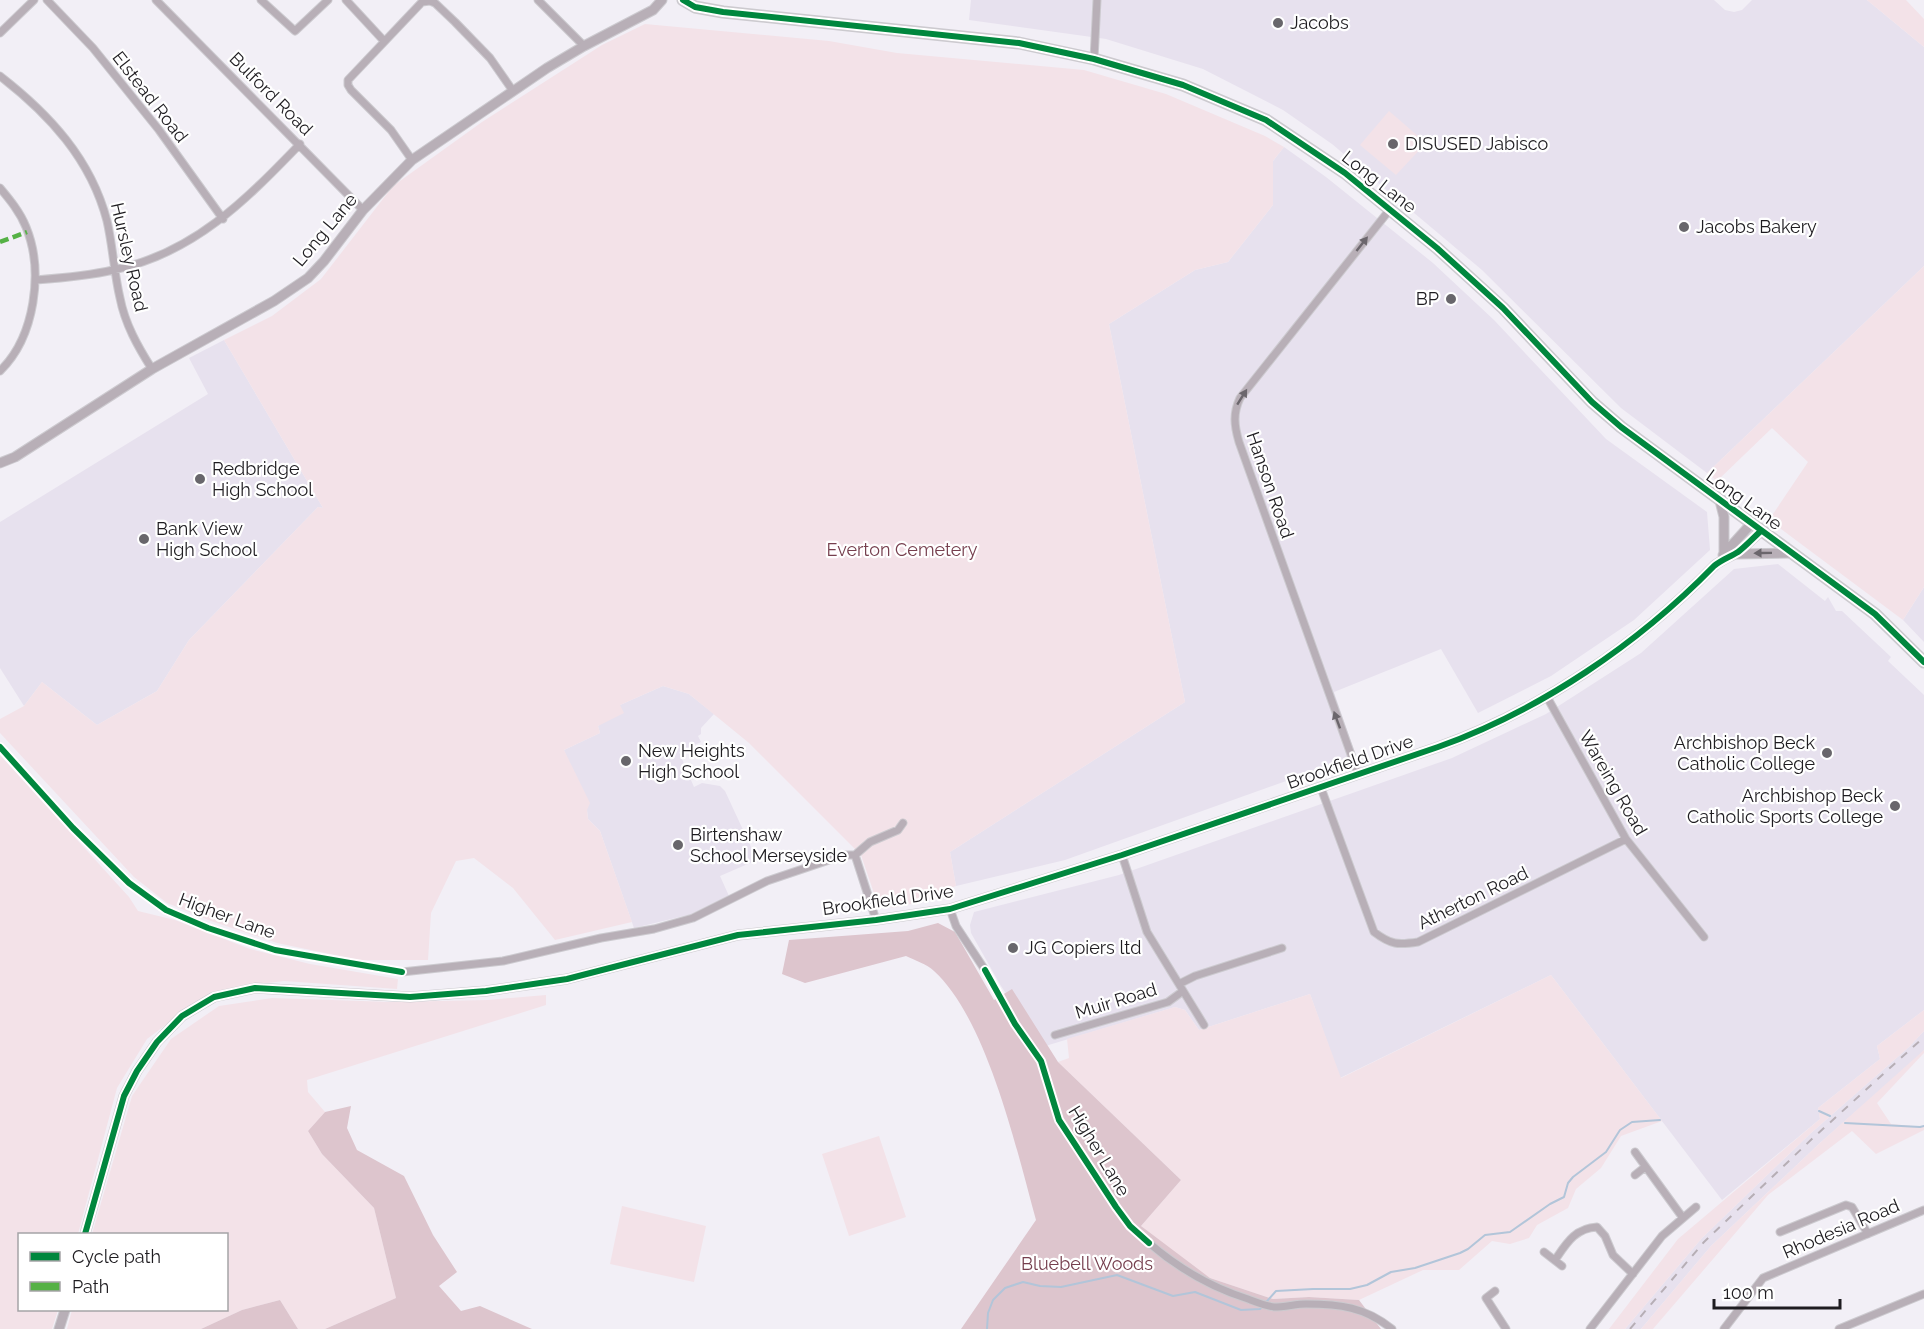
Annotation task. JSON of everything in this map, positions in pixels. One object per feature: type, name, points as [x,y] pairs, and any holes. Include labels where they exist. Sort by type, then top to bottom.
[{"type":"main road","name":"Long Lane","points":[[682,0],[695,7],[723,12],[1019,43],[1094,59],[1183,85],[1266,120],[1345,173],[1390,208],[1503,308],[1592,402],[1621,427],[1875,614],[1924,662]]},
{"type":"street","points":[[0,33],[34,0]]},
{"type":"street","name":"Elstead Road","points":[[46,0],[93,48],[159,130],[223,219]]},
{"type":"street","name":"Bulford Road","points":[[156,0],[363,210]]},
{"type":"street","points":[[261,0],[295,31],[328,0]]},
{"type":"street","points":[[346,0],[384,41]]},
{"type":"street","points":[[538,0],[584,46]]},
{"type":"street","name":"Long Lane","points":[[0,462],[15,457],[152,369],[274,301],[308,278],[363,210],[412,160],[513,91],[584,46],[653,10],[662,0]]},
{"type":"street","points":[[1094,59],[1096,0]]},
{"type":"street","points":[[412,160],[391,130],[351,90],[348,80],[423,2],[430,1],[455,22],[490,58],[513,91]]},
{"type":"street","name":"Hursley Road","points":[[0,76],[62,132],[100,197],[110,235],[120,299],[138,346],[152,369]]},
{"type":"street","points":[[36,280],[115,270],[149,259],[185,243],[223,219],[251,195],[300,144]]},
{"type":"street","points":[[0,188],[14,204],[26,226],[31,243],[36,280],[32,311],[21,341],[0,371]]},
{"type":"street","name":"Hanson Road","points":[[1358,774],[1239,442],[1235,426],[1235,410],[1240,398],[1390,208]]},
{"type":"street","points":[[1720,501],[1729,553],[1791,553]]},
{"type":"street","name":"Brookfield Drive","points":[[85,1233],[124,1096],[137,1071],[157,1042],[182,1016],[214,997],[255,988],[410,997],[486,992],[567,979],[738,935],[876,920],[950,909],[1122,855],[1451,743],[1547,697],[1637,636],[1689,592],[1756,527]]},
{"type":"street","name":"Wareing Road","points":[[1547,697],[1626,839],[1704,937]]},
{"type":"street","name":"Atherton Road","points":[[1321,788],[1374,932],[1386,942],[1400,945],[1418,942],[1626,839]]},
{"type":"street","points":[[402,972],[503,962],[601,938],[654,929],[693,918],[767,881],[844,855],[855,855],[870,842],[898,830],[903,823]]},
{"type":"street","points":[[855,855],[876,920]]},
{"type":"street","name":"Muir Road","points":[[1122,855],[1147,932],[1204,1025]]},
{"type":"street","points":[[950,909],[956,926],[985,970]]},
{"type":"street","name":"Muir Road","points":[[1179,984],[1195,976],[1282,948]]},
{"type":"street","name":"Muir Road","points":[[1055,1035],[1168,1002],[1183,991]]},
{"type":"street","points":[[1635,1152],[1683,1218]]},
{"type":"street","points":[[1635,1175],[1646,1167]]},
{"type":"street","points":[[1780,1232],[1848,1205],[1852,1207],[1868,1234]]},
{"type":"street","points":[[1590,1329],[1662,1236],[1696,1207]]},
{"type":"street","name":"Rhodesia Road","points":[[1724,1329],[1763,1278],[1924,1210]]},
{"type":"street","points":[[1555,1260],[1572,1236],[1586,1228],[1597,1227],[1605,1236],[1614,1256],[1633,1274]]},
{"type":"street","points":[[1149,1243],[1198,1280],[1229,1293],[1273,1307],[1306,1304],[1349,1307],[1377,1317],[1392,1329]]},
{"type":"street","points":[[1544,1252],[1562,1266]]},
{"type":"street","points":[[1495,1291],[1486,1298],[1506,1329]]},
{"type":"street","points":[[1839,1329],[1857,1326],[1924,1294]]},
{"type":"street","points":[[59,1329],[65,1311]]},
{"type":"shaded area","points":[[971,0],[1714,0],[1725,10],[1734,12],[1742,10],[1752,0],[1867,0],[1924,47],[1924,266],[1707,473],[1621,408],[1482,270],[1332,144],[1283,110],[1203,69],[1106,39],[969,20]]},
{"type":"shaded area","points":[[1284,147],[1326,177],[1433,263],[1494,320],[1606,439],[1707,512],[1710,550],[1634,620],[1551,676],[1478,713],[1441,649],[1334,692],[1356,756],[1065,860],[956,886],[950,852],[1185,702],[1109,324],[1195,270],[1228,262],[1273,205],[1273,161]]},
{"type":"shaded area","name":"Bank View High School","points":[[224,340],[323,508],[318,507],[189,640],[157,691],[97,725],[42,682],[24,706],[0,668],[0,522],[208,394],[189,358]]},
{"type":"shaded area","points":[[1778,564],[1825,601],[1828,597],[1836,611],[1842,611],[1891,657],[1888,661],[1924,695],[1924,1010],[1877,1046],[1880,1059],[1818,1108],[1820,1119],[1722,1200],[1551,975],[1340,1078],[1310,994],[1199,1030],[1185,1010],[1175,1007],[1042,1047],[1001,986],[971,933],[970,925],[974,912],[1119,875],[1452,758],[1546,714],[1641,653],[1734,569]]},
{"type":"shaded area","points":[[1924,587],[1924,642],[1903,620]]},
{"type":"shaded area","points":[[663,686],[689,694],[714,714],[701,728],[701,734],[698,736],[701,742],[679,752],[694,787],[702,783],[720,786],[725,791],[757,860],[720,876],[729,896],[692,914],[634,928],[600,831],[588,819],[587,810],[564,750],[600,733],[598,726],[620,705]]},
{"type":"shaded area","points":[[1924,1031],[1924,1050],[1918,1057],[1821,1142],[1711,1246],[1641,1329],[1625,1329],[1702,1238],[1811,1133],[1909,1047]]},
{"type":"green space","points":[[1867,0],[1906,0],[1924,19],[1924,47]]},
{"type":"green space","name":"Everton Cemetery","points":[[645,24],[829,41],[897,53],[1084,70],[1166,94],[1265,136],[1284,147],[1273,161],[1273,205],[1228,262],[1195,270],[1109,324],[1185,702],[950,852],[956,886],[942,891],[937,898],[893,908],[877,902],[861,855],[749,743],[689,694],[663,686],[620,705],[624,713],[598,726],[600,733],[564,750],[590,803],[587,810],[588,819],[600,831],[632,922],[555,940],[513,888],[474,858],[456,861],[431,913],[428,960],[359,960],[277,943],[211,921],[167,903],[134,877],[0,733],[0,719],[24,706],[42,682],[97,725],[157,691],[189,640],[318,507],[323,508],[224,340],[272,316],[321,279],[393,186],[482,122],[602,45]]},
{"type":"green space","name":"DISUSED Jabisco","points":[[1389,111],[1426,143],[1396,175],[1360,145]]},
{"type":"green space","points":[[1924,266],[1924,587],[1903,620],[1769,520],[1808,462],[1772,428],[1717,481],[1707,473]]},
{"type":"green space","points":[[0,755],[129,897],[138,911],[175,920],[250,949],[310,964],[398,979],[397,989],[284,981],[237,987],[195,1003],[147,1039],[117,1088],[78,1233],[18,1233],[18,1311],[58,1311],[52,1329],[0,1329]]},
{"type":"green space","name":"Bluebell Woods","points":[[938,923],[955,932],[994,1000],[1012,989],[1058,1062],[1181,1180],[1141,1226],[1210,1278],[1273,1299],[1309,1297],[1359,1300],[1381,1329],[961,1329],[1036,1220],[998,1088],[970,1020],[953,993],[934,971],[906,956],[805,983],[782,974],[789,940],[908,931]]},
{"type":"green space","points":[[1551,975],[1662,1121],[1621,1136],[1601,1168],[1576,1189],[1568,1208],[1537,1225],[1529,1238],[1510,1244],[1492,1241],[1459,1270],[1423,1270],[1359,1300],[1309,1297],[1273,1299],[1210,1278],[1175,1256],[1141,1226],[1181,1180],[1058,1062],[1069,1058],[1067,1039],[1175,1007],[1185,1010],[1199,1030],[1310,994],[1341,1078]]},
{"type":"green space","points":[[546,995],[546,1005],[307,1080],[308,1092],[325,1112],[308,1131],[322,1154],[374,1208],[396,1298],[325,1329],[298,1329],[280,1300],[242,1310],[201,1329],[67,1329],[72,1311],[228,1311],[228,1233],[92,1233],[132,1096],[171,1039],[219,1006],[272,998],[391,1002],[488,1000]]},
{"type":"green space","points":[[1924,1010],[1924,1031],[1909,1047],[1811,1133],[1702,1238],[1625,1329],[1609,1329],[1678,1239],[1820,1119],[1818,1108],[1880,1059],[1877,1046]]},
{"type":"green space","points":[[1924,1050],[1924,1053],[1877,1103],[1891,1124],[1924,1127],[1924,1130],[1876,1154],[1852,1131],[1768,1195],[1653,1329],[1641,1329],[1711,1246],[1821,1142]]},
{"type":"green space","points":[[351,1106],[347,1128],[357,1150],[404,1176],[433,1235],[457,1272],[439,1286],[461,1311],[480,1306],[532,1329],[325,1329],[396,1298],[374,1208],[322,1154],[308,1131],[325,1112]]},
{"type":"green space","points":[[879,1136],[906,1217],[849,1236],[822,1154]]},
{"type":"green space","points":[[622,1206],[706,1226],[694,1282],[610,1264]]},
{"type":"green space","points":[[280,1300],[298,1329],[201,1329],[242,1310]]},
{"type":"waterway","points":[[1819,1111],[1830,1116]]},
{"type":"waterway","points":[[987,1329],[988,1313],[993,1300],[1005,1288],[1023,1282],[1061,1287],[1117,1275],[1173,1296],[1195,1292],[1241,1310],[1260,1309],[1276,1291],[1350,1289],[1367,1285],[1391,1272],[1415,1268],[1460,1253],[1485,1235],[1510,1232],[1564,1197],[1568,1183],[1573,1177],[1606,1152],[1620,1130],[1632,1122],[1660,1120]]},
{"type":"waterway","points":[[1845,1123],[1924,1126]]},
{"type":"railway","points":[[1630,1329],[1704,1242],[1814,1137],[1924,1037]]},
{"type":"marked path","points":[[0,242],[27,232]]},
{"type":"cycle path","points":[[683,0],[695,7],[723,12],[1019,43],[1094,59],[1183,85],[1266,120],[1345,173],[1437,248],[1503,308],[1592,402],[1621,427],[1875,614],[1924,662]]},
{"type":"cycle path","points":[[85,1233],[124,1096],[137,1071],[157,1042],[182,1016],[214,997],[255,988],[410,997],[486,991],[567,979],[738,935],[876,920],[950,909],[1122,855],[1476,732],[1551,694],[1586,672],[1653,622],[1714,566],[1738,552],[1761,531]]},
{"type":"cycle path","name":"Higher Lane","points":[[0,747],[73,828],[129,883],[166,910],[208,928],[275,950],[402,972]]},
{"type":"cycle path","name":"Higher Lane","points":[[985,970],[1015,1024],[1041,1061],[1059,1120],[1116,1207],[1130,1226],[1149,1243]]},
{"type":"place","name":"Jacobs","points":[[1278,23]]},
{"type":"place","name":"DISUSED Jabisco","points":[[1393,144]]},
{"type":"place","name":"Jacobs Bakery","points":[[1684,227]]},
{"type":"place","name":"BP","points":[[1451,299]]},
{"type":"place","name":"Redbridge High School","points":[[200,479]]},
{"type":"place","name":"Bank View High School","points":[[144,539]]},
{"type":"place","name":"Archbishop Beck Catholic College","points":[[1827,753]]},
{"type":"place","name":"New Heights High School","points":[[626,761]]},
{"type":"place","name":"Archbishop Beck Catholic Sports College","points":[[1895,806]]},
{"type":"place","name":"Birtenshaw School Merseyside","points":[[678,845]]},
{"type":"place","name":"JG Copiers ltd","points":[[1013,948]]}]
